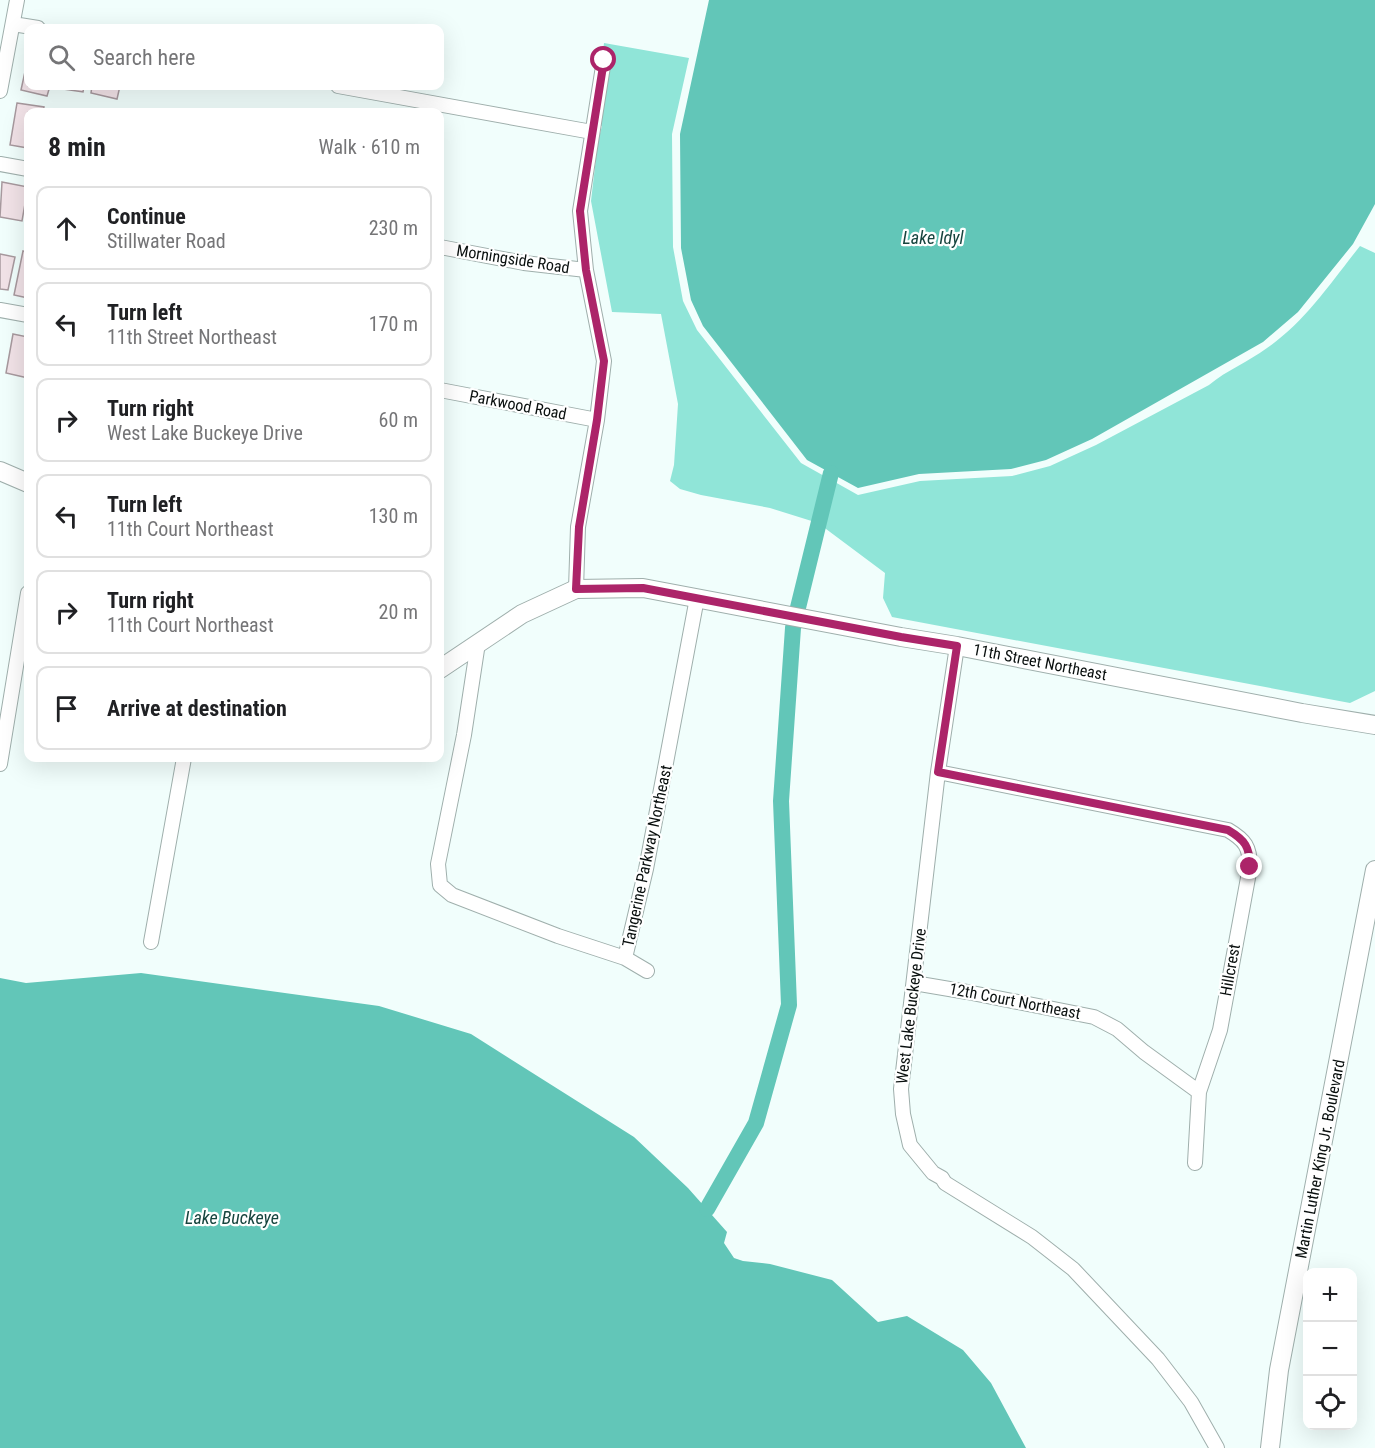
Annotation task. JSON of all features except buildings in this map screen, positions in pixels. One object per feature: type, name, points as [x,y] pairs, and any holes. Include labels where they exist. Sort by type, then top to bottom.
[{"type":"street","points":[[0,91],[17,0]]},
{"type":"street","points":[[13,24],[24,26]]},
{"type":"street","points":[[576,589],[579,527],[597,420],[604,361],[586,270],[580,211],[604,60]]},
{"type":"street","points":[[360,90],[592,132]]},
{"type":"street","points":[[0,164],[24,168]]},
{"type":"street","name":"Morningside Road","points":[[444,248],[524,263],[586,270]]},
{"type":"street","points":[[0,310],[24,314]]},
{"type":"street","name":"Parkwood Road","points":[[444,391],[597,420]]},
{"type":"street","points":[[0,471],[24,481]]},
{"type":"street","name":"11th Street Northeast","points":[[444,666],[522,614],[576,589],[631,587],[1375,725]]},
{"type":"street","name":"Tangerine Parkway Northeast","points":[[478,643],[464,735],[438,864],[440,885],[452,895],[483,908],[625,958],[646,869],[698,598]]},
{"type":"street","points":[[0,764],[24,617]]},
{"type":"street","name":"West Lake Buckeye Drive","points":[[957,646],[938,772],[901,1089],[903,1114],[910,1145],[933,1173],[942,1178],[945,1183],[1032,1237],[1073,1269],[1158,1359],[1191,1402],[1217,1448]]},
{"type":"street","points":[[151,942],[183,762]]},
{"type":"street","name":"Hillcrest","points":[[938,772],[1228,830],[1240,838],[1246,847],[1250,854],[1250,867],[1220,1030],[1199,1092],[1195,1163]]},
{"type":"street","name":"Martin Luther King Jr. Boulevard","points":[[1270,1448],[1273,1406],[1279,1370],[1375,870]]},
{"type":"street","points":[[625,958],[647,971]]},
{"type":"street","name":"12th Court Northeast","points":[[914,983],[1094,1017],[1117,1029],[1143,1052],[1199,1092]]},
{"type":"shaded area","points":[[604,43],[689,58],[672,134],[673,247],[683,301],[697,330],[801,463],[858,495],[920,481],[1012,476],[1050,466],[1096,445],[1209,385],[1260,353],[1281,338],[1306,314],[1360,246],[1375,253],[1375,691],[1350,703],[892,617],[883,598],[885,573],[818,523],[770,508],[701,495],[680,489],[670,481],[674,465],[678,404],[661,314],[612,312],[591,201],[602,126],[599,125],[599,81]]},
{"type":"water","name":"Lake Idyl","points":[[709,0],[1375,0],[1375,204],[1353,244],[1298,312],[1263,342],[1092,439],[1046,460],[1011,469],[919,474],[858,488],[807,460],[703,326],[691,300],[681,248],[680,134]]},
{"type":"water","name":"Lake Buckeye","points":[[141,973],[379,1006],[471,1034],[634,1137],[688,1188],[727,1232],[724,1243],[734,1258],[770,1264],[832,1280],[878,1322],[907,1316],[963,1350],[991,1383],[1026,1448],[0,1448],[0,978],[26,983]]},
{"type":"waterway","points":[[707,1209],[756,1123],[789,1005],[781,801],[793,628],[831,473]]},
{"type":"route","points":[[604,60],[580,211],[586,270],[604,361],[597,420],[579,527],[576,589],[643,588],[957,646],[938,772],[1228,830],[1244,841],[1250,854],[1250,867]]}]
